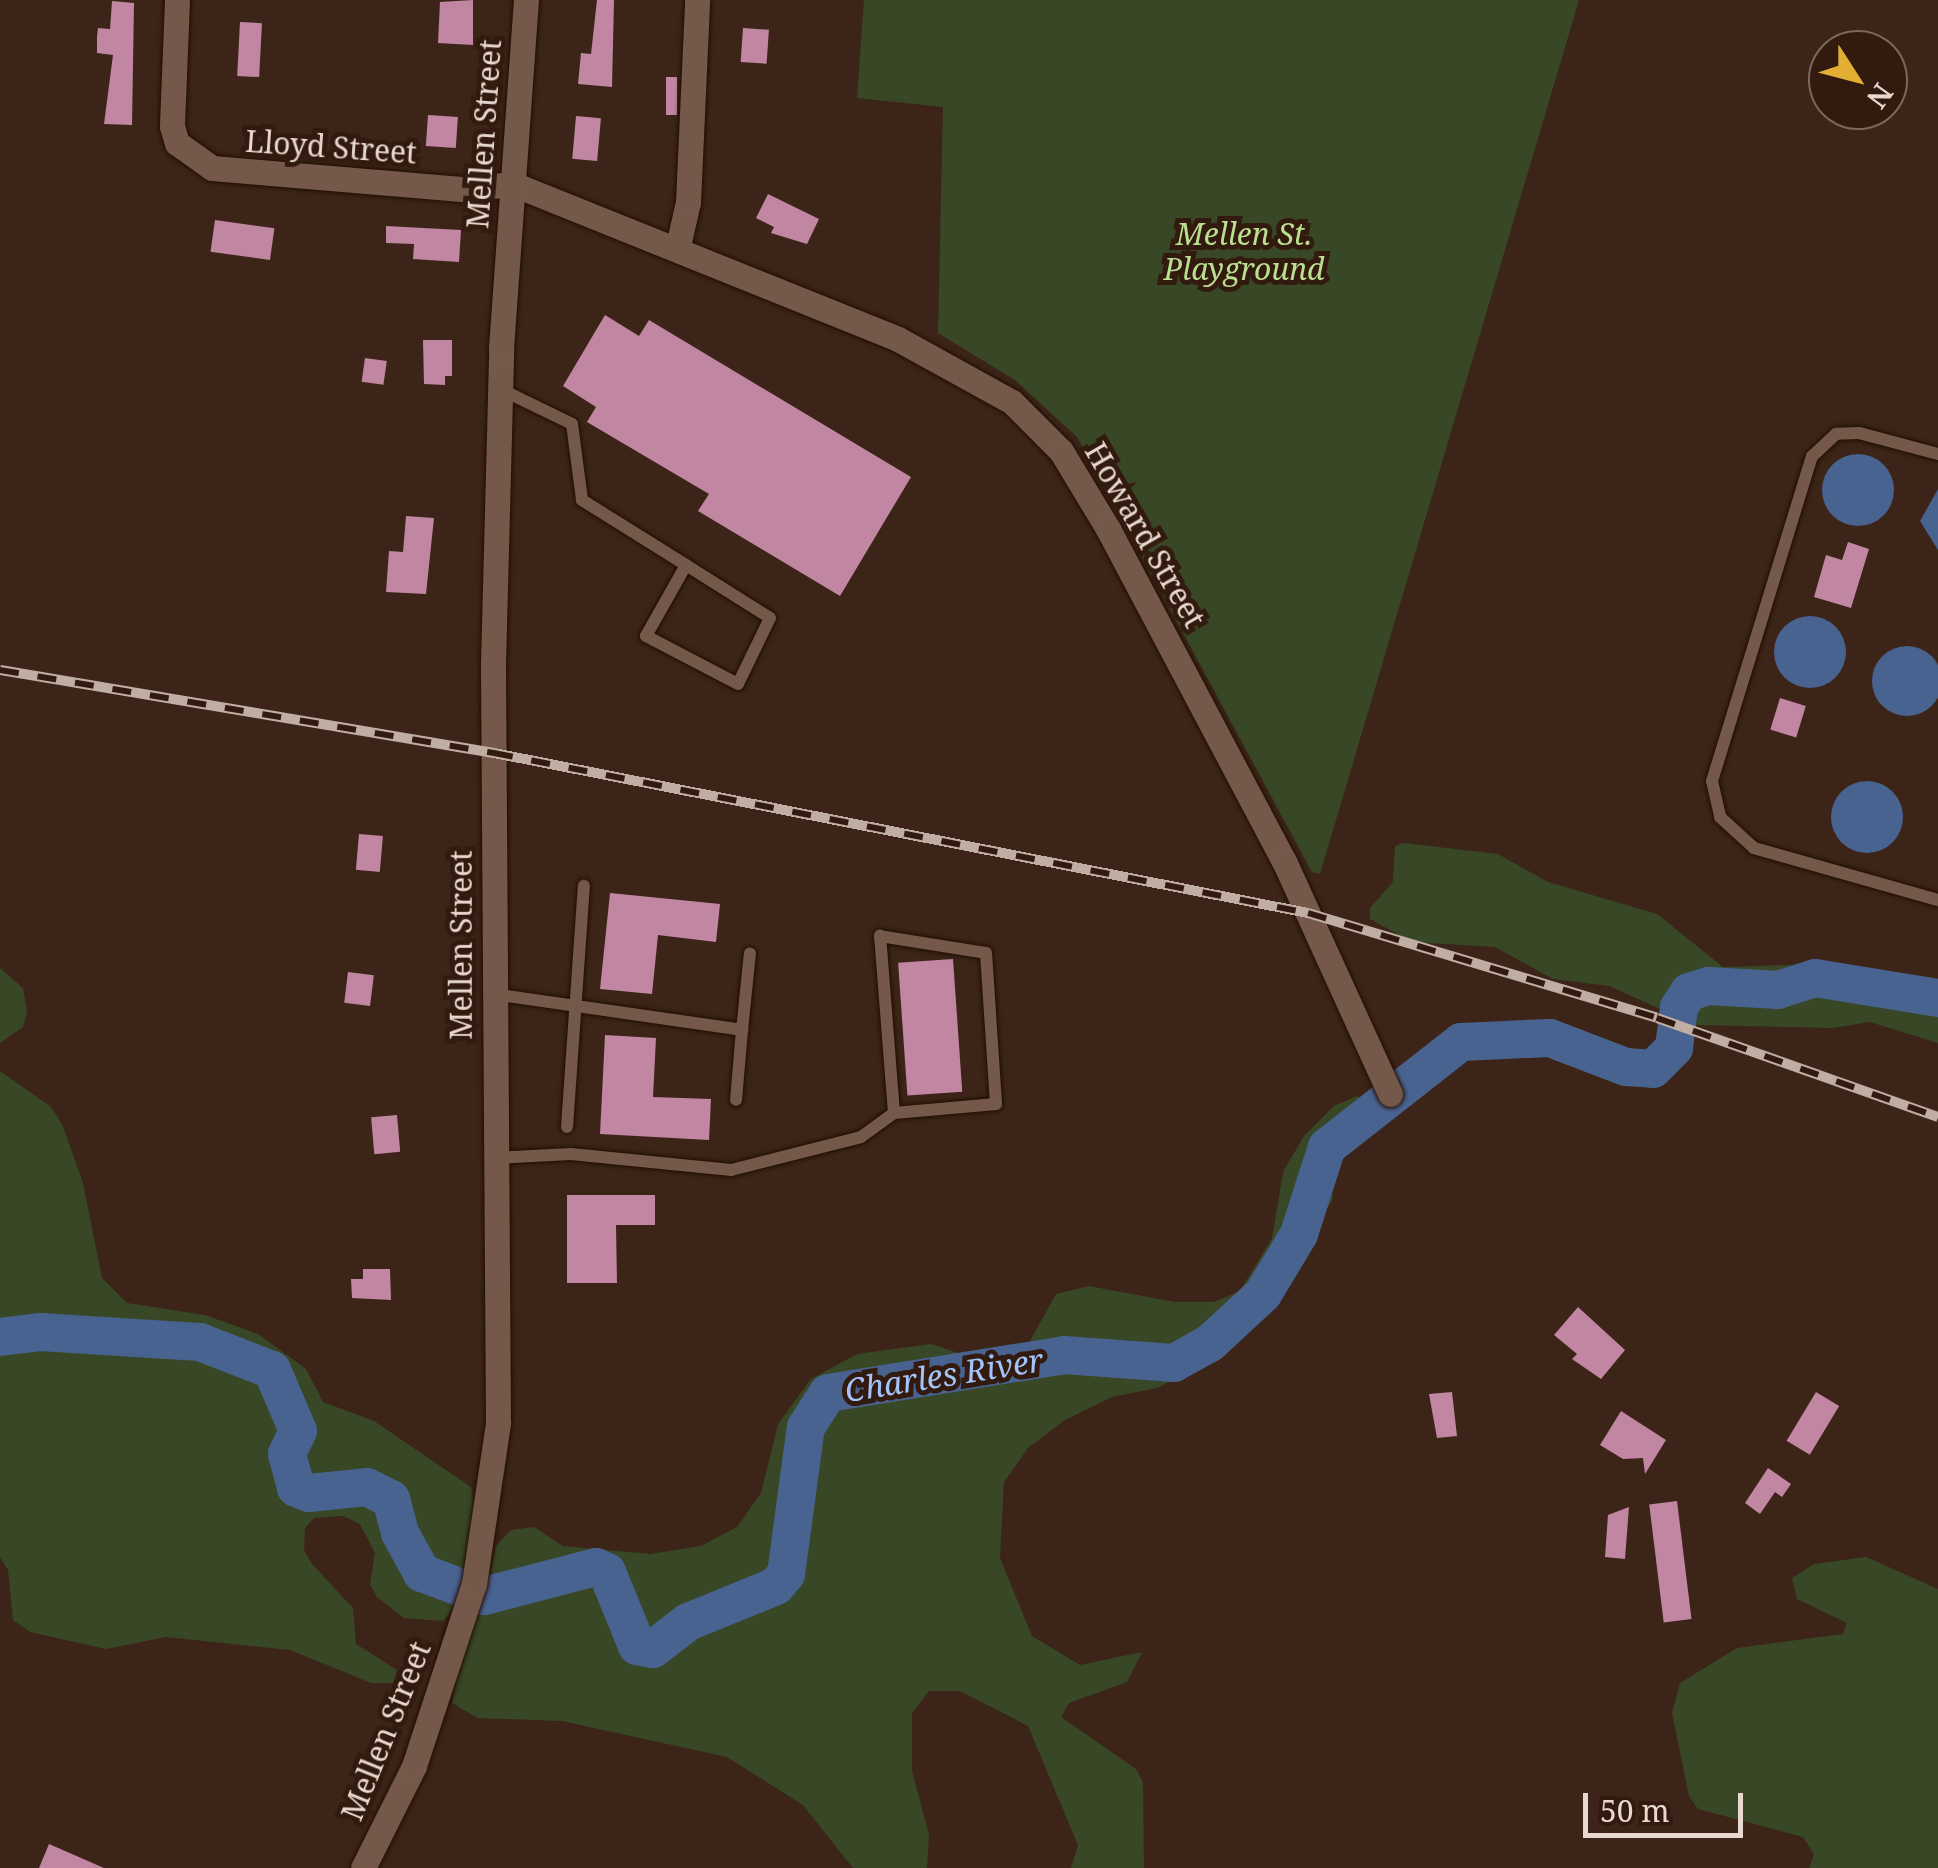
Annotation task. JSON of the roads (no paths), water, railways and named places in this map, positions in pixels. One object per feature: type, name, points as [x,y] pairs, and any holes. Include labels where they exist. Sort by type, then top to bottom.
[{"type":"street","name":"Lloyd Street","points":[[177,0],[172,126],[176,143],[192,157],[236,174],[464,189],[513,184]]},
{"type":"street","name":"Mellen Street","points":[[363,1868],[414,1766],[472,1593],[498,1422],[494,994],[500,389],[526,0]]},
{"type":"street","points":[[678,246],[688,202],[698,0]]},
{"type":"street","name":"Howard Street","points":[[513,184],[678,246],[898,339],[983,383],[1061,451],[1251,795],[1390,1094]]},
{"type":"lane","points":[[500,389],[572,424],[582,500],[686,565],[770,618],[738,684],[646,636],[686,565]]},
{"type":"lane","points":[[1938,454],[1859,433],[1836,434],[1812,456],[1712,781],[1720,817],[1754,848],[1938,900]]},
{"type":"lane","points":[[568,1127],[584,886]]},
{"type":"lane","points":[[494,1158],[571,1154],[731,1170],[861,1137],[894,1112],[996,1104],[986,953],[880,936],[894,1112]]},
{"type":"lane","points":[[736,1100],[750,953]]},
{"type":"lane","points":[[494,994],[742,1030]]},
{"type":"water","points":[[1858,454],[1883,465],[1894,490],[1883,515],[1858,526],[1833,515],[1822,490],[1833,465]]},
{"type":"water","points":[[1938,489],[1938,550],[1920,521]]},
{"type":"water","points":[[1810,616],[1835,627],[1846,652],[1835,677],[1810,688],[1785,677],[1774,652],[1785,627]]},
{"type":"water","points":[[1907,646],[1932,656],[1942,681],[1932,706],[1907,716],[1882,706],[1872,681],[1882,656]]},
{"type":"water","points":[[1867,781],[1892,792],[1903,817],[1892,842],[1867,853],[1842,842],[1831,817],[1842,792]]},
{"type":"waterway","name":"Charles River","points":[[0,1337],[40,1332],[200,1342],[272,1370],[298,1431],[287,1454],[296,1488],[309,1493],[367,1487],[391,1499],[400,1533],[422,1573],[484,1596],[596,1567],[607,1572],[637,1646],[653,1649],[688,1622],[776,1586],[786,1574],[806,1427],[828,1393],[1064,1355],[1174,1363],[1210,1343],[1263,1294],[1299,1234],[1327,1147],[1461,1042],[1550,1038],[1626,1067],[1653,1069],[1674,1048],[1679,1007],[1689,992],[1709,986],[1778,990],[1815,978],[1938,998]]},
{"type":"railway","points":[[0,670],[494,753],[1308,913],[1657,1018],[1938,1117]]},
{"type":"park label","name":"Mellen St. Playground","points":[[1244,251]]}]
